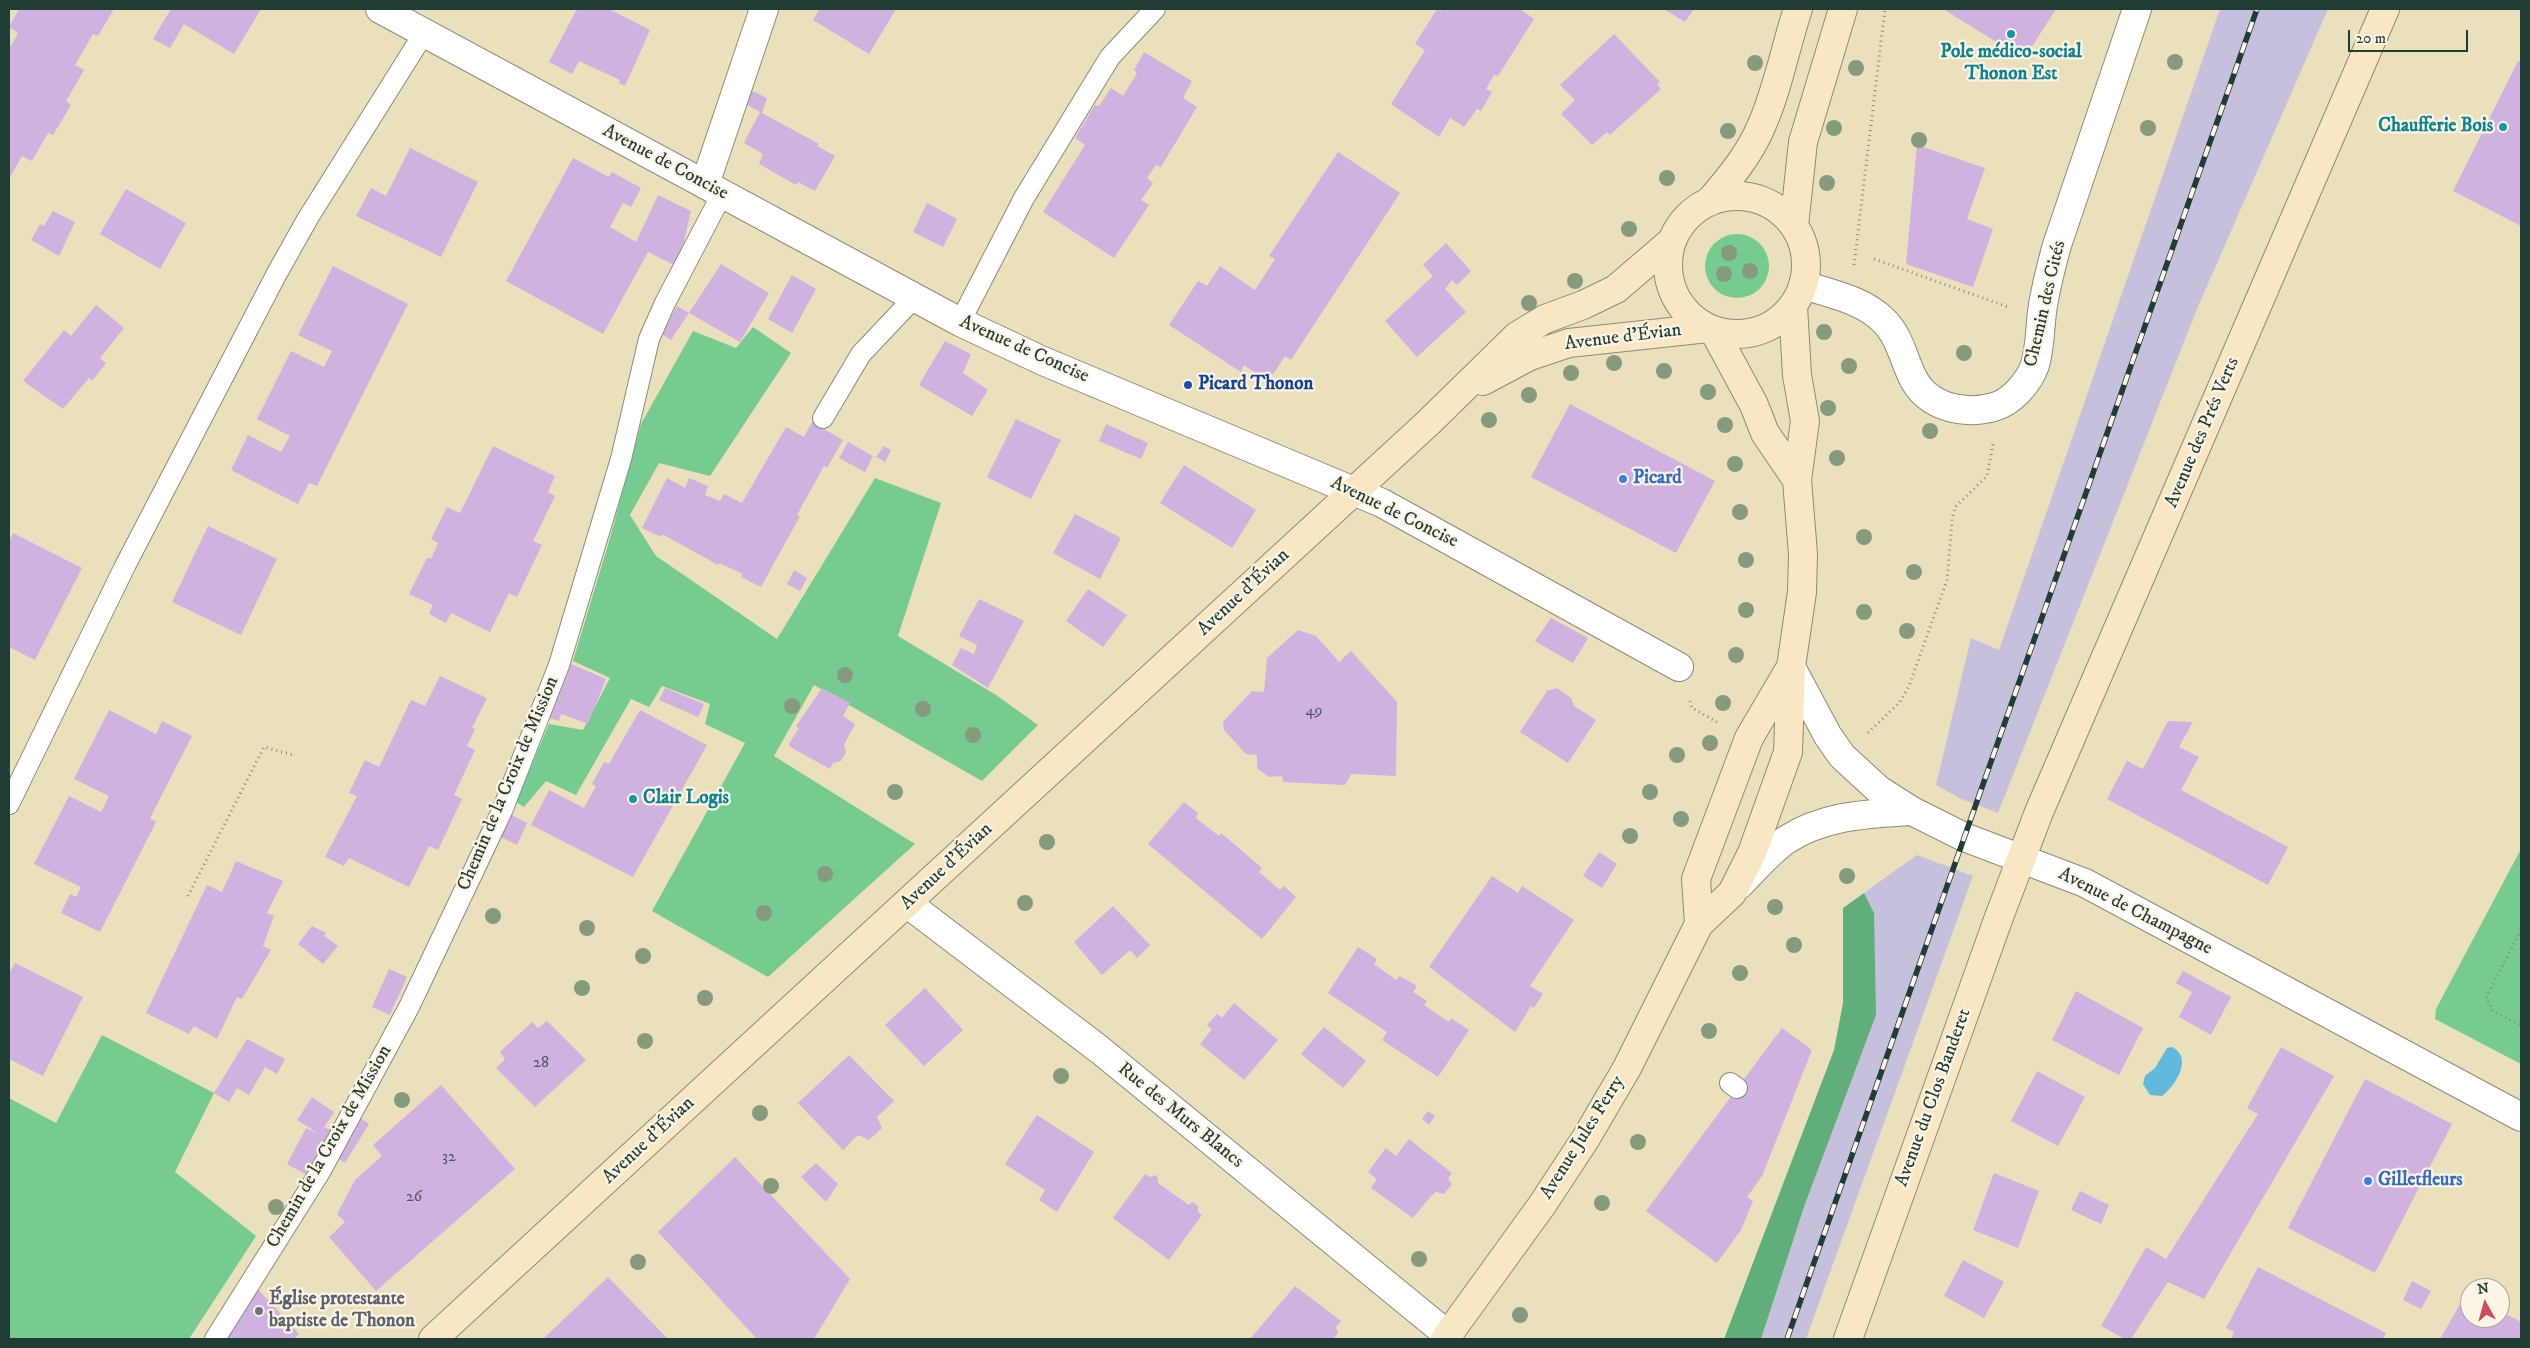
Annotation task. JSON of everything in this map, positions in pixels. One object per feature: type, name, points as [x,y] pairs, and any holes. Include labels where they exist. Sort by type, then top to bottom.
[{"type":"street","name":"Avenue de Concise","points":[[380,9],[960,322],[1043,361],[1354,491],[1406,515],[1679,667]]},
{"type":"street","points":[[713,189],[764,9]]},
{"type":"street","points":[[1709,202],[1732,196],[1755,199],[1777,209],[1794,226],[1805,254],[1798,295],[1775,323],[1752,333],[1739,335],[1711,330],[1689,315],[1675,296],[1668,274],[1672,241],[1678,228],[1691,214],[1709,202],[1742,162],[1761,128],[1770,106],[1798,9]]},
{"type":"street","points":[[1794,226],[1803,142],[1844,9]]},
{"type":"street","name":"Chemin des Cités","points":[[1798,295],[1849,300],[1881,318],[1891,328],[1914,379],[1926,394],[1941,405],[1960,410],[1979,411],[1997,406],[2013,396],[2026,382],[2035,365],[2047,281],[2057,245],[2137,9]]},
{"type":"street","name":"Avenue des Prés Verts","points":[[2021,858],[2385,9]]},
{"type":"street","name":"Avenue d'Évian","points":[[433,1339],[908,904],[1459,394],[1516,336],[1545,319],[1583,305],[1616,288],[1672,241]]},
{"type":"street","name":"Avenue Jules Ferry","points":[[1446,1337],[1542,1205],[1586,1138],[1631,1060],[1699,924],[1732,892],[1752,853],[1788,752],[1791,667],[1802,592],[1803,554],[1797,480],[1805,421],[1797,375],[1798,295]]},
{"type":"street","name":"Avenue d'Évian","points":[[1459,394],[1530,356],[1569,343],[1657,332],[1711,330]]},
{"type":"street","name":"Avenue Jules Ferry","points":[[1711,330],[1754,405],[1765,433],[1797,480]]},
{"type":"street","name":"Avenue de Champagne","points":[[1791,667],[1828,736],[1842,756],[1872,784],[1912,811],[1964,837],[2085,883],[2521,1117]]},
{"type":"street","name":"Avenue Jules Ferry","points":[[1699,924],[1696,879],[1748,738],[1791,667]]},
{"type":"street","points":[[1732,892],[1785,841],[1808,827],[1836,818],[1912,811]]},
{"type":"street","name":"Avenue du Clos Banderet","points":[[1848,1339],[2021,858]]},
{"type":"street","name":"Rue des Murs Blancs","points":[[908,904],[1100,1050],[1446,1337]]},
{"type":"lane","points":[[960,322],[1024,198],[1110,57],[1155,9]]},
{"type":"lane","points":[[9,804],[126,566],[276,275],[308,218],[424,32]]},
{"type":"lane","name":"Chemin de la Croix de Mission","points":[[215,1339],[325,1163],[409,1006],[502,811],[559,665],[621,459],[649,338],[713,189]]},
{"type":"lane","points":[[822,418],[861,354],[914,298]]},
{"type":"path","points":[[1849,300],[1885,9]]},
{"type":"path","points":[[1874,260],[2041,319]]},
{"type":"path","points":[[1842,756],[1889,714],[1900,702],[1909,686],[1948,580],[1952,520],[1955,507],[1987,476],[1991,464],[1997,406]]},
{"type":"path","points":[[1679,667],[1692,708],[1748,738]]},
{"type":"path","points":[[188,896],[264,747],[293,755]]},
{"type":"path","points":[[2521,930],[2486,998],[2493,1011],[2521,1026]]},
{"type":"shaded area","points":[[2220,9],[2328,9],[2197,309],[1998,813],[1959,798],[1936,785],[1971,638],[1999,650]]},
{"type":"shaded area","points":[[1917,855],[1973,876],[1806,1339],[1761,1339],[1805,1204],[1874,913],[1864,893]]},
{"type":"green space","points":[[1731,234],[1743,234],[1760,243],[1767,254],[1769,266],[1767,278],[1760,289],[1743,298],[1731,298],[1719,293],[1710,284],[1705,272],[1705,260],[1710,248],[1719,239]]},
{"type":"green space","points":[[753,327],[791,353],[710,476],[659,463],[630,515],[656,556],[777,639],[875,478],[941,503],[898,636],[996,695],[1038,725],[982,781],[814,685],[774,756],[915,844],[768,977],[652,911],[745,743],[705,724],[710,704],[662,686],[649,707],[631,699],[576,795],[546,781],[524,807],[516,802],[549,724],[583,730],[610,678],[573,661],[608,545],[641,424],[693,331],[736,348]]},
{"type":"green space","points":[[2521,849],[2521,1064],[2435,1019],[2436,1009]]},
{"type":"green space","points":[[1864,893],[1874,913],[1876,1015],[1805,1204],[1761,1339],[1724,1339],[1834,1050],[1843,1003],[1843,908]]},
{"type":"green space","points":[[102,1035],[214,1093],[175,1172],[256,1236],[189,1339],[9,1339],[9,1098],[56,1123]]},
{"type":"water","points":[[2172,1047],[2182,1058],[2182,1065],[2177,1079],[2162,1096],[2150,1095],[2143,1084],[2145,1076],[2155,1068],[2167,1048]]},
{"type":"building","points":[[19,9],[114,9],[98,36],[93,34],[75,65],[84,70],[66,101],[71,105],[53,135],[48,133],[32,161],[22,156],[9,179],[9,49],[18,33],[9,27]]},
{"type":"building","points":[[171,9],[261,9],[234,54],[184,24],[170,48],[153,39]]},
{"type":"building","points":[[577,9],[609,9],[650,30],[625,86],[619,83],[620,80],[579,61],[572,74],[549,62]]},
{"type":"building","points":[[819,9],[896,9],[869,54],[813,20]]},
{"type":"building","points":[[1437,9],[1441,11],[1442,9],[1520,9],[1534,19],[1498,76],[1494,75],[1486,89],[1492,92],[1481,111],[1477,109],[1464,127],[1450,118],[1439,137],[1391,104],[1425,50],[1415,44]]},
{"type":"building","points":[[1664,9],[1694,9],[1685,22]]},
{"type":"building","name":"Pole médico-social Thonon Est","points":[[1943,9],[2056,9],[2024,59]]},
{"type":"building","points":[[1614,34],[1660,82],[1657,84],[1661,89],[1610,135],[1607,132],[1592,145],[1561,114],[1575,100],[1560,85]]},
{"type":"building","points":[[1144,52],[1192,81],[1183,98],[1197,107],[1161,167],[1156,165],[1147,178],[1153,183],[1141,200],[1149,205],[1114,258],[1043,212],[1085,145],[1075,138],[1095,105],[1099,106],[1111,88],[1123,96],[1137,73],[1134,70]]},
{"type":"building","name":"Chaufferie Bois","points":[[2518,61],[2521,63],[2521,226],[2453,191]]},
{"type":"building","points":[[750,90],[767,98],[762,113],[819,144],[817,146],[835,156],[815,191],[798,182],[796,185],[759,164],[763,154],[744,143],[760,112],[746,104]]},
{"type":"building","points":[[1917,145],[1985,168],[1967,219],[1993,229],[1973,287],[1906,264]]},
{"type":"building","points":[[410,148],[478,182],[441,257],[356,216],[371,188],[386,196]]},
{"type":"building","points":[[1338,152],[1400,193],[1291,360],[1285,356],[1274,373],[1263,378],[1244,365],[1241,372],[1169,325],[1198,281],[1207,286],[1220,266],[1255,290],[1275,259],[1269,256]]},
{"type":"building","points":[[573,158],[609,177],[612,172],[641,188],[631,207],[623,203],[610,227],[636,242],[658,195],[691,211],[678,267],[648,252],[603,334],[506,281]]},
{"type":"building","points":[[126,189],[186,223],[160,269],[100,234]]},
{"type":"building","points":[[927,203],[957,219],[943,247],[913,232]]},
{"type":"building","points":[[53,211],[75,222],[59,256],[31,240],[40,224],[44,226]]},
{"type":"building","points":[[1446,243],[1471,271],[1457,285],[1452,280],[1445,289],[1466,312],[1417,357],[1385,321],[1433,276],[1423,265]]},
{"type":"building","points":[[721,264],[769,293],[740,342],[689,313]]},
{"type":"building","points":[[333,266],[408,304],[317,486],[309,483],[298,504],[231,470],[248,435],[281,452],[290,436],[257,419],[291,351],[324,367],[332,351],[298,335]]},
{"type":"building","points":[[792,275],[816,289],[792,333],[768,319]]},
{"type":"building","points":[[96,305],[124,328],[100,358],[106,363],[92,381],[89,378],[63,409],[23,381],[64,330],[71,336]]},
{"type":"building","points":[[677,306],[689,313],[671,340],[662,334]]},
{"type":"building","points":[[945,341],[971,354],[963,373],[988,390],[972,416],[919,385]]},
{"type":"building","name":"Picard","points":[[1570,404],[1715,481],[1676,553],[1531,477]]},
{"type":"building","points":[[1016,419],[1061,440],[1031,499],[987,477]]},
{"type":"building","points":[[812,422],[843,440],[827,468],[824,466],[797,515],[800,516],[761,587],[741,577],[743,574],[719,563],[718,565],[662,534],[661,537],[642,528],[667,478],[685,488],[689,478],[708,486],[705,495],[720,501],[724,494],[742,503],[786,427],[804,437]]},
{"type":"building","points":[[1106,424],[1148,443],[1141,459],[1099,441]]},
{"type":"building","points":[[848,442],[873,456],[865,472],[839,458]]},
{"type":"building","points":[[493,446],[555,476],[548,492],[555,496],[533,541],[542,545],[517,597],[509,593],[490,632],[451,613],[446,623],[429,614],[433,605],[409,594],[427,558],[431,559],[438,543],[431,539],[447,507],[460,513]]},
{"type":"building","points":[[884,446],[891,450],[885,462],[876,457]]},
{"type":"building","points":[[1184,465],[1256,510],[1232,548],[1160,503]]},
{"type":"building","points":[[1075,514],[1121,538],[1100,579],[1053,553]]},
{"type":"building","points":[[208,526],[277,559],[241,635],[172,602]]},
{"type":"building","points":[[13,533],[82,568],[35,660],[9,647],[9,542]]},
{"type":"building","points":[[794,570],[807,578],[800,591],[787,584]]},
{"type":"building","points":[[1088,589],[1127,615],[1103,647],[1066,621]]},
{"type":"building","points":[[979,599],[1024,621],[988,688],[952,665],[961,648],[974,654],[977,645],[959,636]]},
{"type":"building","points":[[1551,618],[1588,638],[1573,663],[1535,641]]},
{"type":"building","points":[[1298,630],[1316,636],[1339,662],[1351,651],[1397,702],[1396,776],[1351,774],[1345,785],[1283,782],[1282,776],[1269,777],[1257,768],[1257,755],[1246,754],[1224,730],[1223,722],[1252,691],[1264,692],[1267,658]]},
{"type":"building","points":[[571,664],[606,679],[588,724],[561,714],[559,721],[550,718]]},
{"type":"building","points":[[440,676],[487,698],[472,728],[475,729],[467,746],[475,750],[454,795],[462,799],[438,850],[429,846],[409,887],[349,858],[344,866],[325,857],[357,796],[349,793],[365,760],[379,767],[411,700],[425,706]]},
{"type":"building","points":[[665,688],[704,704],[698,717],[659,700]]},
{"type":"building","points":[[822,688],[850,703],[843,716],[855,724],[844,745],[846,752],[841,761],[833,763],[830,769],[790,747],[789,744],[799,728],[796,726]]},
{"type":"building","points":[[1557,688],[1571,698],[1574,706],[1596,720],[1568,763],[1520,732],[1547,691]]},
{"type":"building","points":[[109,710],[156,734],[162,721],[192,736],[150,818],[156,822],[100,932],[61,913],[70,894],[76,897],[81,887],[34,864],[69,796],[101,812],[109,796],[74,779]]},
{"type":"building","name":"Clair Logis","points":[[640,710],[707,745],[633,877],[531,825],[549,790],[584,808],[596,786],[592,784],[604,762],[609,764]]},
{"type":"building","points":[[2168,721],[2193,722],[2179,747],[2199,757],[2181,790],[2288,847],[2268,885],[2107,799],[2127,761],[2143,769]]},
{"type":"building","points":[[1184,802],[1198,813],[1196,818],[1219,836],[1221,833],[1262,868],[1259,872],[1280,890],[1284,886],[1296,897],[1262,939],[1148,844]]},
{"type":"building","points":[[510,814],[527,823],[517,845],[501,837]]},
{"type":"building","points":[[1599,852],[1617,864],[1602,888],[1583,876]]},
{"type":"building","points":[[236,861],[283,881],[267,913],[274,916],[263,946],[271,950],[242,999],[237,997],[217,1039],[194,1026],[189,1034],[146,1013],[207,885],[222,892]]},
{"type":"building","points":[[1492,876],[1518,893],[1522,886],[1574,920],[1530,986],[1543,994],[1534,1008],[1531,1006],[1515,1032],[1429,967]]},
{"type":"building","points":[[1113,906],[1150,945],[1137,958],[1130,950],[1102,975],[1074,942]]},
{"type":"building","points":[[312,926],[326,933],[324,936],[338,946],[323,964],[298,944]]},
{"type":"building","points":[[1358,947],[1377,959],[1374,964],[1396,980],[1400,976],[1417,986],[1413,992],[1427,1001],[1424,1005],[1449,1022],[1451,1018],[1469,1030],[1438,1077],[1382,1040],[1387,1032],[1328,993]]},
{"type":"building","points":[[15,963],[83,997],[43,1076],[9,1059],[9,974]]},
{"type":"building","points":[[389,969],[407,977],[390,1015],[372,1007]]},
{"type":"building","points":[[2183,971],[2231,997],[2211,1035],[2179,1017],[2192,992],[2176,983]]},
{"type":"building","points":[[925,988],[963,1030],[924,1066],[885,1025]]},
{"type":"building","points":[[2076,991],[2143,1028],[2119,1075],[2052,1040]]},
{"type":"building","points":[[1234,1003],[1278,1040],[1244,1080],[1200,1044],[1212,1029],[1207,1025],[1217,1014],[1222,1018]]},
{"type":"building","points":[[547,1021],[586,1060],[535,1107],[496,1068],[505,1059],[500,1052],[532,1022],[538,1028]]},
{"type":"building","points":[[1324,1027],[1366,1061],[1343,1088],[1301,1054]]},
{"type":"building","points":[[1782,1028],[1812,1050],[1762,1176],[1747,1197],[1753,1201],[1741,1230],[1717,1263],[1646,1211]]},
{"type":"building","points":[[247,1039],[285,1059],[277,1074],[265,1067],[249,1095],[237,1088],[229,1102],[214,1093]]},
{"type":"building","points":[[2281,1047],[2334,1076],[2204,1299],[2168,1282],[2131,1339],[2125,1339],[2101,1326],[2146,1247],[2166,1259],[2258,1114],[2247,1108]]},
{"type":"building","points":[[849,1055],[894,1101],[877,1117],[882,1128],[869,1140],[858,1135],[843,1150],[798,1103]]},
{"type":"building","points":[[2037,1071],[2085,1097],[2058,1146],[2011,1121]]},
{"type":"building","name":"Gilletfleurs","points":[[2365,1079],[2452,1124],[2375,1273],[2288,1228]]},
{"type":"building","points":[[441,1085],[515,1169],[376,1291],[329,1237],[345,1222],[337,1214],[355,1180],[382,1156],[373,1145]]},
{"type":"building","points":[[312,1097],[334,1112],[324,1127],[331,1130],[307,1175],[287,1164],[306,1128],[319,1134],[297,1120]]},
{"type":"building","points":[[1428,1111],[1435,1116],[1429,1125],[1422,1119]]},
{"type":"building","points":[[1037,1115],[1094,1152],[1057,1212],[1039,1200],[1045,1190],[1005,1164]]},
{"type":"building","points":[[358,1116],[369,1124],[345,1163],[336,1157]]},
{"type":"building","points":[[1409,1139],[1452,1173],[1448,1178],[1452,1184],[1444,1194],[1436,1192],[1413,1218],[1371,1188],[1377,1179],[1368,1172],[1386,1148],[1396,1156]]},
{"type":"building","points":[[735,1157],[850,1279],[814,1339],[757,1339],[658,1232]]},
{"type":"building","points":[[816,1163],[838,1184],[826,1202],[801,1177]]},
{"type":"building","points":[[1994,1173],[2039,1191],[2018,1248],[1973,1230]]},
{"type":"building","points":[[1145,1174],[1150,1177],[1155,1175],[1158,1178],[1158,1183],[1189,1205],[1192,1202],[1198,1206],[1198,1212],[1202,1215],[1169,1260],[1113,1218]]},
{"type":"building","points":[[2080,1191],[2109,1205],[2101,1224],[2071,1210]]},
{"type":"building","points":[[1963,1260],[2004,1282],[1984,1318],[1944,1296]]},
{"type":"building","points":[[2258,1267],[2386,1333],[2383,1339],[2231,1339],[2234,1332],[2226,1328]]},
{"type":"building","points":[[608,1277],[668,1339],[543,1339]]},
{"type":"building","points":[[2412,1281],[2431,1291],[2421,1309],[2403,1300]]},
{"type":"building","points":[[1295,1286],[1341,1321],[1336,1327],[1338,1333],[1333,1339],[1250,1339]]},
{"type":"building","name":"Église protestante baptiste de Thonon","points":[[256,1287],[299,1334],[293,1339],[223,1339]]},
{"type":"building","points":[[2460,1304],[2460,1328],[2510,1328],[2510,1316],[2521,1322],[2521,1339],[2440,1339]]},
{"type":"railway","points":[[1787,1339],[2257,9]]},
{"type":"place","name":"Pole médico-social Thonon Est","points":[[2011,34]]},
{"type":"place","name":"Chaufferie Bois","points":[[2503,127]]},
{"type":"place","name":"Picard Thonon","points":[[1188,385]]},
{"type":"place","name":"Picard","points":[[1623,479]]},
{"type":"place","name":"Clair Logis","points":[[633,799]]},
{"type":"place","name":"Gilletfleurs","points":[[2368,1181]]},
{"type":"place","name":"Église protestante baptiste de Thonon","points":[[259,1311]]}]
